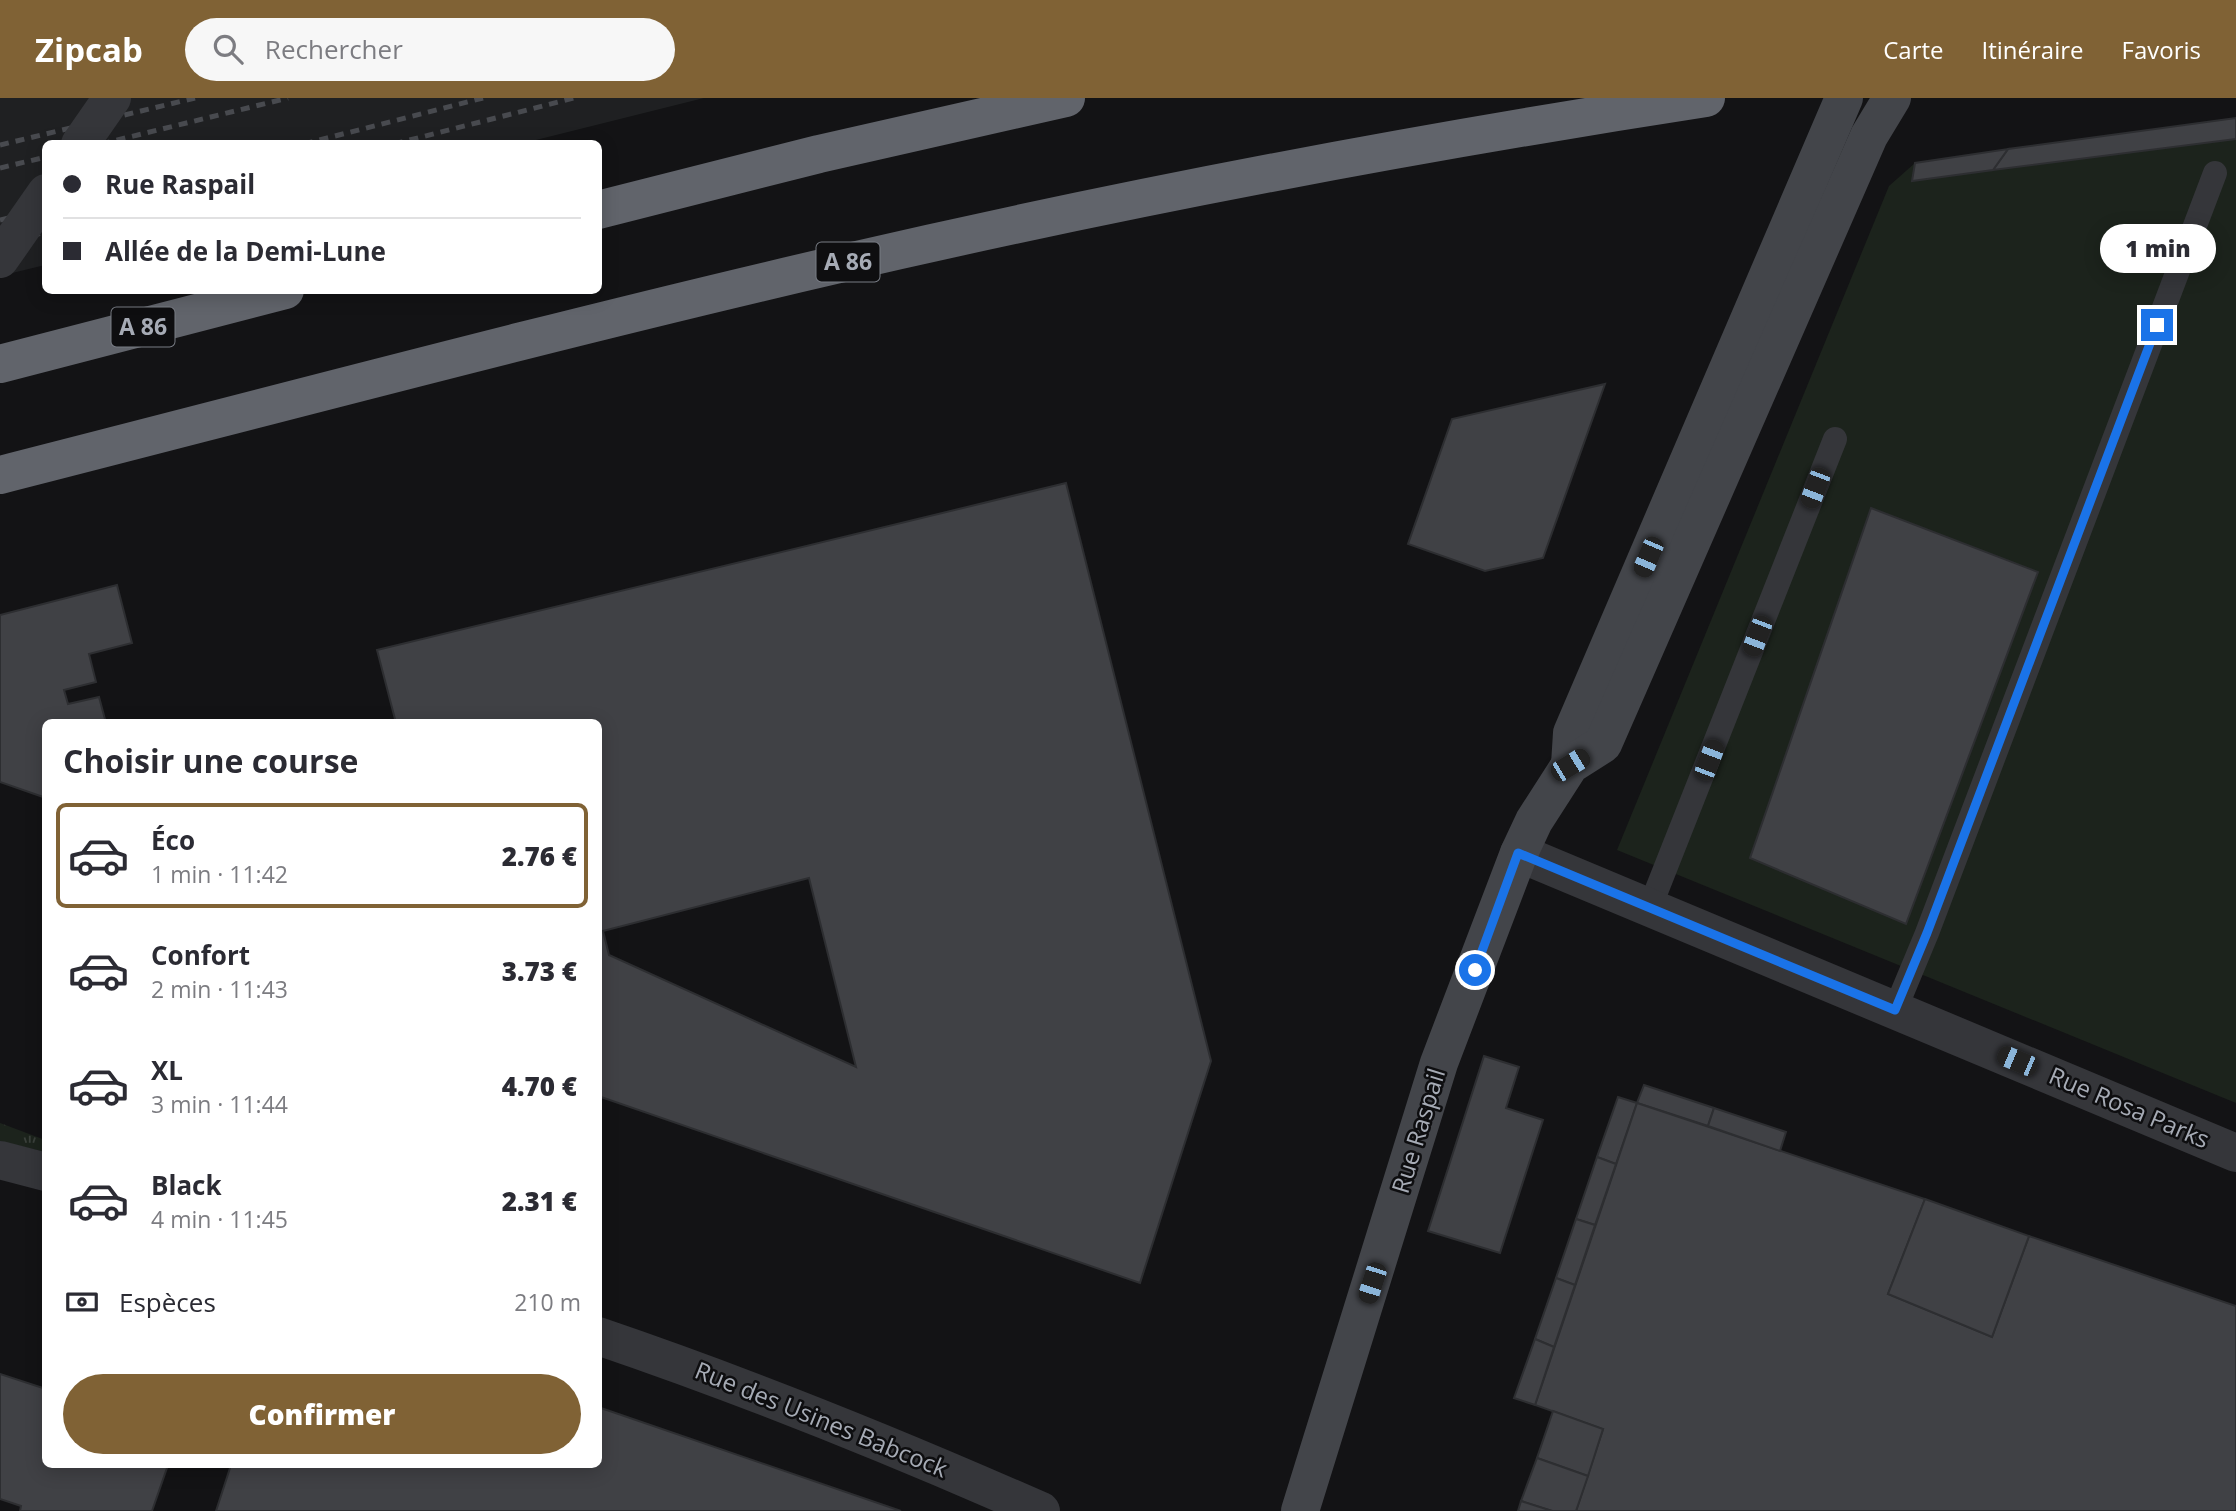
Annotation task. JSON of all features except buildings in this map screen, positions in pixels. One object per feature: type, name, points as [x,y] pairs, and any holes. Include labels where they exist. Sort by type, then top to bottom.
[{"type":"highway","points":[[602,209],[819,153],[1066,98]]},
{"type":"highway","name":"A 86","points":[[0,475],[588,324],[837,265],[1312,165],[1550,122],[1706,98]]},
{"type":"highway","name":"A 86","points":[[0,364],[270,294]]},
{"type":"street","points":[[83,140],[112,98]]},
{"type":"street","points":[[1795,258],[1844,98]]},
{"type":"street","points":[[1795,258],[1892,98]]},
{"type":"street","points":[[0,259],[42,199]]},
{"type":"street","name":"Rue Raspail","points":[[1300,1511],[1439,1063],[1518,853],[1534,821],[1570,765],[1603,744],[1795,258]]},
{"type":"street","name":"Rue Rosa Parks","points":[[1518,853],[2236,1153]]},
{"type":"street","points":[[0,1160],[42,1171]]},
{"type":"street","name":"Rue des Usines Babcock","points":[[602,1337],[677,1363],[937,1465],[1041,1511]]},
{"type":"lane","points":[[1895,1010],[1932,920],[2215,173]]},
{"type":"lane","points":[[1650,907],[1835,439]]},
{"type":"shaded area","points":[[0,98],[704,98],[536,140],[42,140],[42,266],[0,276]]},
{"type":"green space","points":[[2236,118],[2236,1103],[1617,850],[1889,186],[1915,163]]},
{"type":"green space","points":[[0,1123],[42,1139],[42,1151],[0,1141]]},
{"type":"railway","points":[[0,145],[195,98]]},
{"type":"railway","points":[[117,140],[288,98]]},
{"type":"railway","points":[[320,140],[483,98]]},
{"type":"railway","points":[[410,140],[574,98]]},
{"type":"railway","points":[[0,168],[42,158]]},
{"type":"railway","points":[[0,220],[42,210]]},
{"type":"railway","points":[[0,243],[42,233]]},
{"type":"route","points":[[1475,970],[1518,853],[1895,1010],[1927,933],[2157,325]]}]
